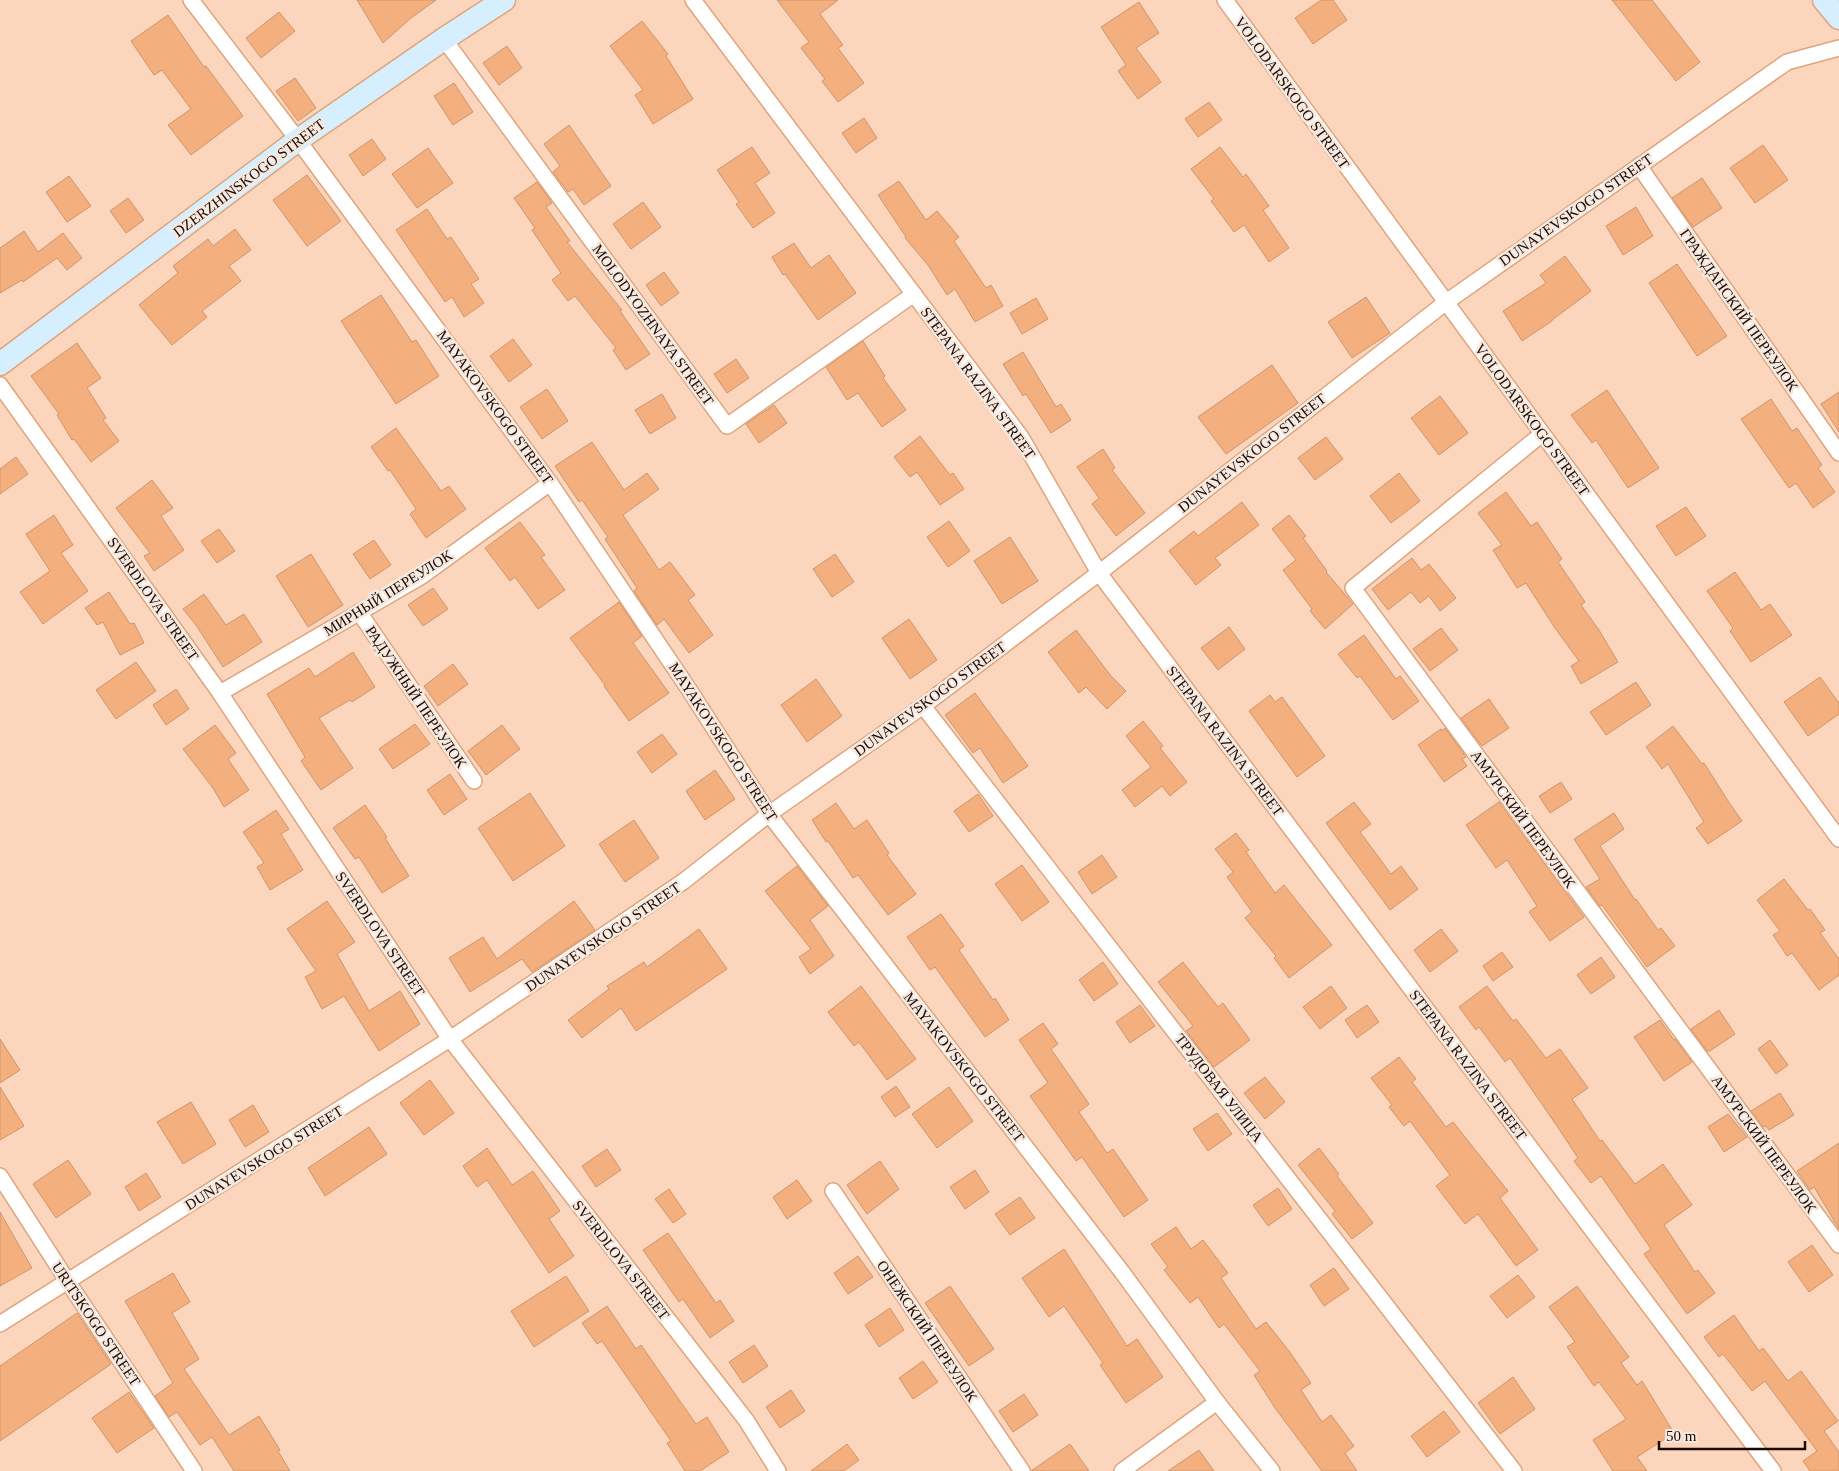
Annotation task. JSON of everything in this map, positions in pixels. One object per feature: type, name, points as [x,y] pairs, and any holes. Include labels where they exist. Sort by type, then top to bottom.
[{"type":"street","name":"MAYAKOVSKOGO STREET","points":[[191,0],[298,140],[550,483],[690,691],[769,814],[1122,1272],[1217,1402],[1272,1471]]},
{"type":"street","name":"DZERZHINSKOGO STREET","points":[[0,364],[298,140],[504,0]]},
{"type":"street","name":"STEPANA RAZINA STREET","points":[[693,0],[1021,437],[1100,573],[1773,1471]]},
{"type":"street","name":"VOLODARSKOGO STREET","points":[[1225,0],[1445,303],[1839,838]]},
{"type":"street","points":[[1824,0],[1839,18]]},
{"type":"street","name":"MOLODYOZHNAYA STREET","points":[[444,39],[727,426],[914,294]]},
{"type":"street","name":"DUNAYEVSKOGO STREET","points":[[0,1324],[450,1039],[684,882],[769,814],[923,706],[1100,573],[1445,303],[1787,62],[1839,48]]},
{"type":"street","name":"ГРАЖДАНСКИЙ ПЕРЕУЛОК","points":[[1639,166],[1839,454]]},
{"type":"street","name":"SVERDLOVA STREET","points":[[0,385],[220,693],[450,1039],[746,1420],[778,1471]]},
{"type":"street","name":"АМУРСКИЙ ПЕРЕУЛОК","points":[[1542,434],[1353,588],[1839,1245]]},
{"type":"street","name":"МИРНЫЙ ПЕРЕУЛОК","points":[[220,693],[422,576],[550,483]]},
{"type":"street","name":"РАДУЖНЫЙ ПЕРЕУЛОК","points":[[359,612],[474,781]]},
{"type":"street","name":"ТРУДОВАЯ УЛИЦА","points":[[923,706],[1514,1471]]},
{"type":"street","name":"URITSKOGO STREET","points":[[0,1176],[194,1471]]},
{"type":"street","name":"ОНЕЖСКИЙ ПЕРЕУЛОК","points":[[832,1191],[1022,1471]]},
{"type":"street","points":[[1122,1471],[1217,1402]]},
{"type":"building","points":[[357,0],[436,0],[411,18],[383,43]]},
{"type":"building","points":[[777,0],[838,0],[820,14],[843,45],[838,48],[864,83],[838,102],[822,81],[825,79],[801,48],[809,42]]},
{"type":"building","points":[[1321,0],[1333,0],[1347,20],[1313,44],[1295,18]]},
{"type":"building","points":[[1612,0],[1652,0],[1700,62],[1676,81]]},
{"type":"building","points":[[1139,2],[1159,33],[1136,48],[1161,82],[1138,99],[1118,71],[1126,65],[1101,27]]},
{"type":"building","points":[[279,12],[295,31],[261,58],[246,38]]},
{"type":"building","points":[[168,15],[204,67],[206,66],[243,116],[191,155],[168,125],[191,109],[162,70],[154,75],[131,41]]},
{"type":"building","points":[[642,21],[668,54],[666,56],[693,99],[653,124],[635,95],[643,90],[610,46]]},
{"type":"building","points":[[507,46],[522,68],[499,85],[483,63]]},
{"type":"building","points":[[295,78],[316,108],[298,121],[276,91]]},
{"type":"building","points":[[454,83],[473,112],[453,125],[434,96]]},
{"type":"building","points":[[1209,102],[1222,120],[1198,137],[1185,119]]},
{"type":"building","points":[[864,118],[877,138],[856,153],[842,133]]},
{"type":"building","points":[[569,125],[611,186],[584,205],[573,189],[568,192],[553,172],[560,166],[544,144]]},
{"type":"building","points":[[372,139],[386,159],[363,176],[349,155]]},
{"type":"building","points":[[1763,145],[1788,180],[1755,203],[1730,168]]},
{"type":"building","points":[[752,147],[770,173],[755,183],[775,213],[753,228],[736,204],[739,202],[717,170]]},
{"type":"building","points":[[1220,147],[1243,177],[1246,174],[1269,206],[1263,210],[1289,248],[1269,262],[1244,225],[1234,232],[1211,201],[1214,199],[1191,169]]},
{"type":"building","points":[[428,148],[453,183],[417,208],[392,174]]},
{"type":"building","points":[[307,175],[341,221],[307,246],[273,200]]},
{"type":"building","points":[[69,176],[91,206],[67,222],[46,192]]},
{"type":"building","points":[[1702,178],[1722,208],[1693,227],[1672,198]]},
{"type":"building","points":[[899,181],[926,220],[937,211],[959,237],[954,241],[986,288],[991,285],[1003,306],[975,322],[955,289],[947,295],[928,265],[905,238],[878,195]]},
{"type":"building","points":[[537,182],[552,203],[546,207],[570,241],[567,242],[622,310],[620,311],[650,354],[626,370],[613,350],[616,348],[575,296],[568,301],[552,280],[561,273],[532,230],[535,228],[514,198]]},
{"type":"building","points":[[128,198],[144,220],[126,233],[110,211]]},
{"type":"building","points":[[643,202],[661,227],[631,249],[613,224]]},
{"type":"building","points":[[1636,207],[1653,236],[1623,255],[1606,226]]},
{"type":"building","points":[[427,209],[447,239],[451,237],[479,279],[471,284],[484,303],[464,317],[452,297],[445,302],[396,230]]},
{"type":"building","points":[[235,229],[251,250],[229,266],[241,281],[202,311],[207,317],[172,345],[139,305],[178,273],[173,266],[208,239],[213,246]]},
{"type":"building","points":[[24,231],[38,252],[63,233],[82,258],[67,270],[57,258],[23,282],[22,280],[0,293],[0,248]]},
{"type":"building","points":[[794,243],[811,268],[829,255],[856,293],[818,320],[785,274],[783,275],[772,257]]},
{"type":"building","points":[[1565,256],[1591,291],[1522,341],[1503,311],[1546,283],[1540,275]]},
{"type":"building","points":[[1677,264],[1727,336],[1697,356],[1649,283]]},
{"type":"building","points":[[664,272],[679,293],[661,306],[646,285]]},
{"type":"building","points":[[381,295],[412,342],[416,340],[439,376],[396,404],[341,321]]},
{"type":"building","points":[[1366,297],[1390,333],[1352,358],[1328,322]]},
{"type":"building","points":[[1036,298],[1048,319],[1022,334],[1010,313]]},
{"type":"building","points":[[513,339],[532,365],[509,382],[490,356]]},
{"type":"building","points":[[863,341],[885,376],[883,378],[906,410],[882,427],[858,393],[847,400],[826,367]]},
{"type":"building","points":[[77,343],[101,378],[87,388],[106,418],[103,420],[119,441],[91,462],[74,439],[72,440],[57,415],[59,414],[31,376]]},
{"type":"building","points":[[1023,352],[1056,407],[1061,404],[1071,420],[1051,433],[1026,394],[1023,396],[1003,364]]},
{"type":"building","points":[[736,359],[749,378],[727,393],[714,374]]},
{"type":"building","points":[[1272,365],[1298,403],[1226,454],[1198,417]]},
{"type":"building","points":[[547,389],[568,421],[542,439],[520,407]]},
{"type":"building","points":[[1607,390],[1659,468],[1628,488],[1596,440],[1592,443],[1571,415]]},
{"type":"building","points":[[1839,392],[1839,432],[1821,404]]},
{"type":"building","points":[[662,394],[676,418],[650,434],[635,410]]},
{"type":"building","points":[[1440,396],[1468,433],[1439,455],[1411,418]]},
{"type":"building","points":[[1771,399],[1792,431],[1797,428],[1822,465],[1818,468],[1835,492],[1813,508],[1796,483],[1789,488],[1741,419]]},
{"type":"building","points":[[774,405],[787,423],[759,443],[746,424]]},
{"type":"building","points":[[396,428],[441,491],[449,486],[466,509],[426,538],[410,514],[416,509],[390,470],[388,471],[371,447]]},
{"type":"building","points":[[920,436],[950,475],[953,473],[964,489],[940,505],[917,472],[910,477],[894,457]]},
{"type":"building","points":[[1326,437],[1343,459],[1315,480],[1298,458]]},
{"type":"building","points":[[592,442],[624,490],[647,473],[659,489],[623,515],[659,570],[670,562],[695,595],[688,600],[713,635],[689,653],[664,619],[657,625],[634,591],[637,588],[605,539],[608,537],[582,500],[579,502],[555,466]]},
{"type":"building","points":[[1103,449],[1115,468],[1112,470],[1145,513],[1116,536],[1092,504],[1099,498],[1077,467]]},
{"type":"building","points":[[16,457],[28,474],[0,494],[0,469]]},
{"type":"building","points":[[1399,473],[1420,501],[1391,523],[1370,496]]},
{"type":"building","points":[[152,480],[173,508],[161,516],[184,550],[154,571],[144,556],[150,553],[116,508]]},
{"type":"building","points":[[1506,492],[1531,526],[1537,522],[1562,559],[1558,562],[1585,602],[1581,605],[1618,662],[1581,684],[1571,666],[1579,661],[1526,583],[1517,588],[1493,550],[1502,545],[1478,513]]},
{"type":"building","points":[[1242,502],[1259,525],[1215,558],[1221,565],[1196,585],[1169,551],[1194,531],[1198,536]]},
{"type":"building","points":[[1686,507],[1706,536],[1676,556],[1656,526]]},
{"type":"building","points":[[54,515],[73,545],[61,553],[88,591],[43,624],[20,592],[50,571],[26,534]]},
{"type":"building","points":[[1289,515],[1306,536],[1303,538],[1326,572],[1353,604],[1325,629],[1310,611],[1312,609],[1283,570],[1296,560],[1272,529]]},
{"type":"building","points":[[949,521],[970,551],[948,567],[927,537]]},
{"type":"building","points":[[520,522],[545,555],[541,557],[565,590],[538,609],[515,577],[510,581],[485,548]]},
{"type":"building","points":[[219,529],[235,551],[217,563],[201,541]]},
{"type":"building","points":[[1010,537],[1038,581],[1002,604],[974,561]]},
{"type":"building","points":[[374,540],[391,565],[370,579],[353,554]]},
{"type":"building","points":[[311,554],[343,605],[308,627],[276,576]]},
{"type":"building","points":[[835,554],[854,582],[832,597],[813,569]]},
{"type":"building","points":[[1412,558],[1421,570],[1429,564],[1456,598],[1440,611],[1429,596],[1420,603],[1411,592],[1388,610],[1372,589]]},
{"type":"building","points":[[1735,572],[1761,610],[1770,604],[1792,635],[1751,662],[1730,631],[1733,628],[1707,591]]},
{"type":"building","points":[[433,588],[448,609],[423,626],[408,605]]},
{"type":"building","points":[[109,592],[130,624],[134,623],[144,643],[120,655],[103,622],[97,625],[85,608]]},
{"type":"building","points":[[204,594],[226,625],[244,614],[262,642],[223,667],[196,625],[183,609]]},
{"type":"building","points":[[619,602],[642,636],[633,643],[669,693],[629,721],[570,638]]},
{"type":"building","points":[[909,619],[937,660],[910,679],[882,638]]},
{"type":"building","points":[[1229,627],[1245,649],[1218,670],[1201,648]]},
{"type":"building","points":[[1441,628],[1458,650],[1430,671],[1413,649]]},
{"type":"building","points":[[1076,630],[1111,676],[1126,691],[1107,709],[1086,687],[1079,693],[1048,652]]},
{"type":"building","points":[[1364,635],[1396,679],[1400,676],[1419,701],[1393,720],[1360,676],[1357,678],[1338,654]]},
{"type":"building","points":[[353,652],[375,687],[352,702],[350,700],[319,718],[353,768],[321,790],[301,761],[305,757],[267,694],[309,668],[315,677]]},
{"type":"building","points":[[136,662],[156,691],[116,719],[96,690]]},
{"type":"building","points":[[453,664],[468,684],[438,706],[424,686]]},
{"type":"building","points":[[1820,677],[1839,703],[1839,714],[1808,736],[1784,702]]},
{"type":"building","points":[[816,679],[842,716],[807,742],[781,705]]},
{"type":"building","points":[[1636,682],[1651,705],[1606,735],[1590,712]]},
{"type":"building","points":[[176,689],[189,709],[166,725],[153,705]]},
{"type":"building","points":[[975,693],[1028,766],[1003,783],[980,748],[973,753],[945,715]]},
{"type":"building","points":[[1270,695],[1275,702],[1282,697],[1325,756],[1297,777],[1249,711]]},
{"type":"building","points":[[1489,699],[1509,728],[1482,746],[1461,718]]},
{"type":"building","points":[[1143,721],[1163,746],[1160,748],[1187,782],[1170,796],[1162,786],[1135,807],[1122,790],[1151,767],[1126,736]]},
{"type":"building","points":[[415,724],[430,744],[393,769],[379,749]]},
{"type":"building","points":[[215,725],[236,753],[228,759],[249,790],[224,807],[213,788],[183,749]]},
{"type":"building","points":[[502,725],[520,749],[486,775],[468,751]]},
{"type":"building","points":[[1673,726],[1702,764],[1704,763],[1742,821],[1708,844],[1696,828],[1704,822],[1668,764],[1662,769],[1646,747]]},
{"type":"building","points":[[1445,728],[1466,757],[1462,759],[1467,766],[1444,782],[1418,745]]},
{"type":"building","points":[[662,734],[677,754],[652,773],[637,752]]},
{"type":"building","points":[[715,770],[735,799],[705,820],[686,791]]},
{"type":"building","points":[[450,774],[467,799],[444,815],[427,790]]},
{"type":"building","points":[[1561,782],[1572,799],[1550,813],[1539,796]]},
{"type":"building","points":[[530,793],[565,846],[513,881],[478,828]]},
{"type":"building","points":[[978,794],[993,816],[969,832],[954,811]]},
{"type":"building","points":[[1354,802],[1371,824],[1360,832],[1391,874],[1401,866],[1418,889],[1390,910],[1326,823]]},
{"type":"building","points":[[1499,802],[1584,917],[1550,941],[1529,912],[1537,906],[1507,860],[1496,868],[1466,825]]},
{"type":"building","points":[[836,803],[854,829],[867,820],[889,853],[887,855],[916,894],[888,915],[858,875],[853,878],[812,820]]},
{"type":"building","points":[[365,805],[387,837],[385,838],[409,876],[382,893],[359,857],[355,859],[333,828]]},
{"type":"building","points":[[276,810],[289,829],[281,834],[303,870],[270,890],[257,867],[264,863],[243,832]]},
{"type":"building","points":[[1614,813],[1624,829],[1600,846],[1635,900],[1658,930],[1661,928],[1675,946],[1647,967],[1602,905],[1600,906],[1586,887],[1600,879],[1574,839]]},
{"type":"building","points":[[634,820],[659,858],[625,882],[599,844]]},
{"type":"building","points":[[1236,833],[1249,850],[1246,852],[1275,893],[1284,885],[1332,945],[1289,978],[1274,958],[1276,956],[1245,918],[1252,912],[1227,877],[1233,872],[1215,849]]},
{"type":"building","points":[[1102,855],[1117,877],[1092,894],[1078,872]]},
{"type":"building","points":[[1022,865],[1049,902],[1022,921],[995,884]]},
{"type":"building","points":[[797,866],[828,906],[810,920],[834,956],[810,974],[799,957],[811,949],[765,891]]},
{"type":"building","points":[[1784,879],[1825,930],[1820,933],[1839,959],[1839,975],[1819,990],[1792,953],[1787,956],[1773,935],[1780,931],[1757,900]]},
{"type":"building","points":[[327,901],[355,942],[337,954],[369,1011],[400,991],[420,1024],[379,1051],[344,996],[322,1009],[305,977],[316,971],[287,929]]},
{"type":"building","points":[[574,901],[595,930],[532,972],[522,959],[470,992],[449,958],[483,937],[497,959]]},
{"type":"building","points":[[941,914],[964,946],[959,950],[1009,1020],[985,1037],[935,967],[930,970],[907,937]]},
{"type":"building","points":[[699,929],[727,969],[636,1031],[621,1008],[582,1038],[568,1020],[609,989],[607,986],[644,962],[647,967]]},
{"type":"building","points":[[1441,929],[1458,951],[1430,972],[1414,950]]},
{"type":"building","points":[[1502,952],[1513,967],[1493,981],[1483,966]]},
{"type":"building","points":[[1601,957],[1615,977],[1591,994],[1577,975]]},
{"type":"building","points":[[1103,962],[1118,984],[1094,1001],[1079,980]]},
{"type":"building","points":[[1183,962],[1218,1007],[1223,1003],[1250,1040],[1214,1067],[1186,1031],[1193,1026],[1158,982]]},
{"type":"building","points":[[861,986],[916,1059],[887,1080],[859,1042],[854,1046],[828,1012]]},
{"type":"building","points":[[1331,986],[1347,1008],[1320,1029],[1303,1007]]},
{"type":"building","points":[[1487,986],[1513,1021],[1516,1019],[1546,1058],[1560,1049],[1588,1088],[1572,1099],[1600,1141],[1602,1140],[1635,1184],[1663,1164],[1692,1205],[1664,1225],[1695,1272],[1698,1270],[1715,1293],[1687,1314],[1644,1254],[1651,1249],[1601,1176],[1591,1183],[1574,1161],[1578,1158],[1510,1058],[1505,1062],[1479,1027],[1476,1030],[1459,1007]]},
{"type":"building","points":[[1140,1005],[1155,1026],[1130,1043],[1116,1022]]},
{"type":"building","points":[[1367,1005],[1379,1022],[1357,1038],[1345,1020]]},
{"type":"building","points":[[1719,1010],[1735,1034],[1710,1051],[1707,1051],[1691,1029]]},
{"type":"building","points":[[1660,1020],[1692,1062],[1664,1081],[1634,1037]]},
{"type":"building","points":[[1043,1023],[1058,1044],[1051,1049],[1089,1104],[1079,1112],[1107,1153],[1113,1149],[1148,1200],[1124,1217],[1082,1157],[1076,1161],[1030,1096],[1048,1083],[1019,1040]]},
{"type":"building","points":[[0,1039],[20,1070],[0,1083]]},
{"type":"building","points":[[1770,1040],[1788,1065],[1776,1074],[1758,1049]]},
{"type":"building","points":[[1399,1057],[1416,1079],[1412,1082],[1446,1127],[1453,1122],[1508,1191],[1500,1198],[1538,1250],[1516,1266],[1478,1214],[1465,1224],[1436,1186],[1450,1175],[1410,1121],[1404,1126],[1389,1107],[1392,1105],[1371,1078]]},
{"type":"building","points":[[1265,1077],[1285,1102],[1265,1119],[1244,1093]]},
{"type":"building","points":[[430,1080],[454,1113],[424,1135],[400,1103]]},
{"type":"building","points":[[896,1086],[910,1107],[895,1117],[881,1097]]},
{"type":"building","points":[[0,1087],[24,1126],[0,1140]]},
{"type":"building","points":[[949,1087],[973,1121],[937,1148],[912,1114]]},
{"type":"building","points":[[1780,1093],[1794,1115],[1769,1130],[1766,1126],[1763,1127],[1751,1111]]},
{"type":"building","points":[[191,1102],[216,1144],[183,1164],[157,1122]]},
{"type":"building","points":[[253,1105],[269,1132],[245,1147],[229,1120]]},
{"type":"building","points":[[1217,1113],[1232,1134],[1208,1151],[1193,1129]]},
{"type":"building","points":[[1728,1114],[1747,1137],[1724,1152],[1708,1127]]},
{"type":"building","points":[[369,1127],[387,1154],[325,1196],[308,1168]]},
{"type":"building","points":[[1839,1143],[1839,1229],[1814,1187],[1810,1190],[1797,1171]]},
{"type":"building","points":[[487,1148],[512,1185],[533,1171],[560,1211],[549,1219],[574,1256],[549,1273],[487,1180],[477,1187],[463,1166]]},
{"type":"building","points":[[1319,1148],[1339,1174],[1337,1176],[1373,1223],[1352,1239],[1332,1214],[1335,1211],[1298,1165]]},
{"type":"building","points":[[607,1149],[621,1170],[596,1187],[582,1166]]},
{"type":"building","points":[[68,1160],[91,1194],[56,1218],[33,1184]]},
{"type":"building","points":[[880,1161],[899,1189],[867,1214],[847,1185]]},
{"type":"building","points":[[975,1170],[989,1192],[965,1209],[950,1187]]},
{"type":"building","points":[[146,1173],[161,1197],[139,1211],[125,1187]]},
{"type":"building","points":[[797,1180],[812,1201],[787,1219],[773,1197]]},
{"type":"building","points":[[1278,1188],[1292,1209],[1268,1226],[1253,1205]]},
{"type":"building","points":[[669,1189],[686,1214],[673,1223],[655,1199]]},
{"type":"building","points":[[1020,1197],[1035,1218],[1010,1235],[995,1214]]},
{"type":"building","points":[[0,1212],[32,1268],[0,1286]]},
{"type":"building","points":[[1176,1227],[1191,1249],[1203,1240],[1228,1273],[1221,1278],[1256,1329],[1266,1322],[1289,1351],[1311,1383],[1301,1390],[1322,1422],[1331,1415],[1354,1446],[1345,1453],[1357,1471],[1322,1471],[1275,1408],[1254,1375],[1260,1371],[1224,1324],[1219,1328],[1198,1297],[1190,1303],[1164,1270],[1168,1267],[1151,1244]]},
{"type":"building","points":[[668,1233],[716,1303],[720,1300],[734,1321],[710,1338],[683,1299],[679,1302],[643,1250]]},
{"type":"building","points":[[1812,1245],[1833,1275],[1809,1292],[1788,1262]]},
{"type":"building","points":[[1064,1249],[1127,1346],[1137,1339],[1163,1377],[1126,1403],[1100,1365],[1103,1363],[1064,1306],[1049,1317],[1022,1278]]},
{"type":"building","points":[[858,1256],[873,1277],[848,1294],[834,1273]]},
{"type":"building","points":[[1334,1268],[1349,1289],[1324,1306],[1310,1285]]},
{"type":"building","points":[[173,1273],[190,1302],[172,1313],[199,1359],[184,1369],[229,1435],[259,1416],[280,1450],[278,1451],[290,1471],[234,1471],[212,1437],[200,1445],[177,1412],[169,1417],[155,1396],[173,1383],[125,1301]]},
{"type":"building","points":[[1518,1275],[1535,1297],[1507,1318],[1490,1296]]},
{"type":"building","points":[[566,1276],[589,1311],[534,1347],[511,1311]]},
{"type":"building","points":[[950,1286],[994,1349],[969,1366],[925,1303]]},
{"type":"building","points":[[1577,1286],[1629,1357],[1621,1363],[1637,1385],[1642,1381],[1674,1433],[1637,1457],[1647,1471],[1613,1471],[1593,1440],[1626,1419],[1599,1382],[1594,1386],[1567,1347],[1575,1342],[1549,1307]]},
{"type":"building","points":[[607,1306],[636,1349],[641,1345],[696,1424],[707,1417],[729,1452],[700,1471],[685,1471],[667,1443],[671,1441],[602,1341],[597,1344],[582,1323]]},
{"type":"building","points":[[890,1308],[904,1330],[879,1347],[865,1325]]},
{"type":"building","points":[[77,1313],[111,1364],[0,1441],[0,1366]]},
{"type":"building","points":[[1734,1315],[1759,1351],[1763,1348],[1788,1381],[1801,1371],[1838,1421],[1824,1431],[1839,1452],[1839,1471],[1810,1471],[1803,1461],[1817,1451],[1765,1381],[1752,1391],[1723,1354],[1719,1357],[1704,1337]]},
{"type":"building","points":[[754,1345],[768,1366],[743,1383],[729,1362]]},
{"type":"building","points":[[923,1361],[938,1382],[913,1399],[899,1378]]},
{"type":"building","points":[[1513,1377],[1535,1409],[1500,1434],[1478,1403]]},
{"type":"building","points":[[791,1390],[805,1411],[780,1428],[766,1407]]},
{"type":"building","points":[[129,1392],[154,1428],[117,1453],[92,1418]]},
{"type":"building","points":[[1024,1394],[1038,1415],[1013,1432],[999,1411]]},
{"type":"building","points":[[1444,1411],[1460,1432],[1427,1457],[1411,1436]]},
{"type":"building","points":[[847,1444],[859,1460],[844,1471],[811,1471]]},
{"type":"building","points":[[1070,1444],[1089,1471],[1031,1471]]},
{"type":"building","points":[[1199,1450],[1214,1471],[1168,1471]]}]
